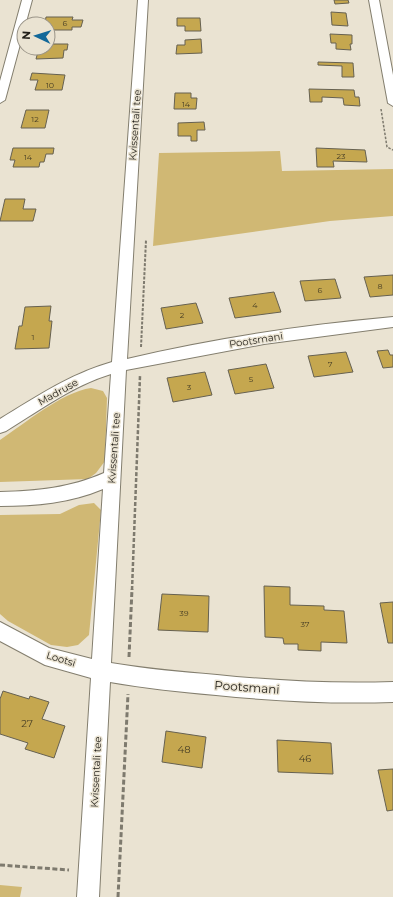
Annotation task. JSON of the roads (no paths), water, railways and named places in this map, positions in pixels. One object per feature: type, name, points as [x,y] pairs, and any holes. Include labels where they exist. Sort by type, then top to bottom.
[{"type":"street","points":[[0,100],[27,0]]},
{"type":"street","name":"Kvissentali tee","points":[[88,897],[112,478],[143,0]]},
{"type":"street","points":[[374,0],[391,77],[393,103]]},
{"type":"street","name":"Pootsmani","points":[[120,365],[240,342],[352,326],[393,322]]},
{"type":"street","name":"Madruse","points":[[0,427],[59,390],[86,377],[120,365]]},
{"type":"street","points":[[0,499],[35,499],[61,495],[80,490],[112,478]]},
{"type":"street","name":"Lootsi","points":[[0,631],[50,658],[102,670]]},
{"type":"street","name":"Pootsmani","points":[[102,670],[237,688],[350,694],[393,692]]}]
